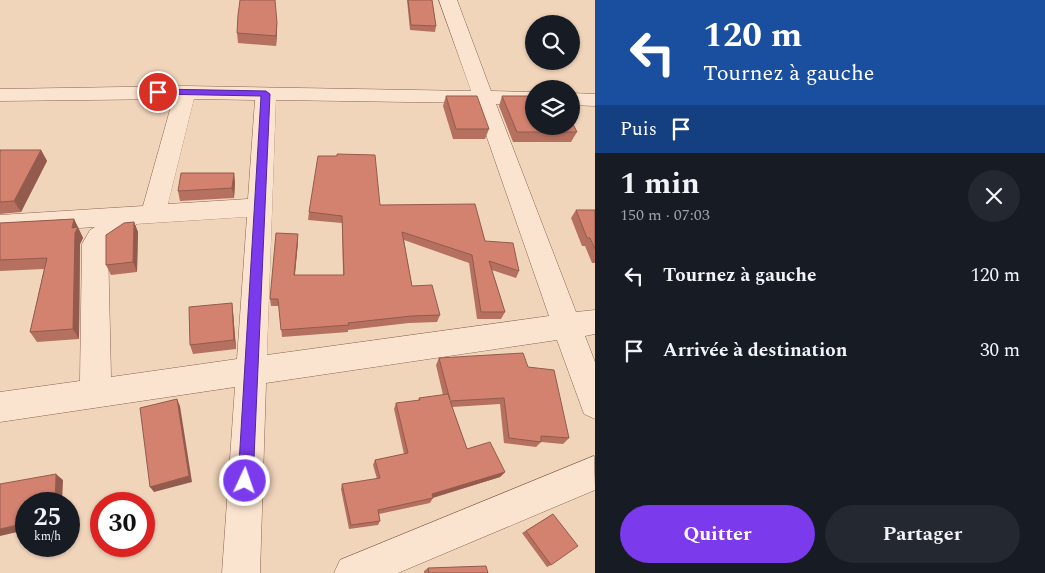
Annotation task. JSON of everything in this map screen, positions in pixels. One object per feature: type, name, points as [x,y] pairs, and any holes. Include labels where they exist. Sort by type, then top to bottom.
[{"type":"street","points":[[448,0],[483,98],[581,324],[595,404]]},
{"type":"street","points":[[0,95],[185,92],[525,98]]},
{"type":"street","points":[[96,393],[95,244],[99,237],[143,215],[185,92]]},
{"type":"street","points":[[241,573],[266,94]]},
{"type":"street","points":[[580,99],[595,100]]},
{"type":"street","points":[[0,224],[260,207]]},
{"type":"street","points":[[0,407],[581,324]]},
{"type":"street","points":[[353,573],[594,473]]},
{"type":"building","points":[[240,0],[275,0],[276,36],[237,33]]},
{"type":"building","points":[[408,0],[432,0],[436,26],[411,25]]},
{"type":"building","points":[[446,96],[477,96],[489,129],[456,129]]},
{"type":"building","points":[[502,96],[525,96],[525,132],[517,132]]},
{"type":"building","points":[[0,150],[41,150],[14,201],[0,202]]},
{"type":"building","points":[[337,154],[375,155],[380,205],[475,204],[485,241],[513,243],[519,271],[489,261],[505,312],[481,312],[472,255],[402,232],[412,286],[432,285],[440,315],[411,316],[348,323],[349,325],[281,330],[278,299],[270,299],[276,233],[298,234],[294,275],[344,275],[342,216],[309,212],[318,156],[337,156]]},
{"type":"building","points":[[181,173],[234,173],[232,188],[178,191]]},
{"type":"building","points":[[576,210],[595,210],[595,249],[590,238],[587,238]]},
{"type":"building","points":[[74,219],[72,228],[78,227],[75,233],[73,329],[30,332],[47,258],[0,260],[0,223]]},
{"type":"building","points":[[134,222],[133,262],[106,265],[106,235],[124,223]]},
{"type":"building","points":[[232,303],[234,340],[190,345],[189,307]]},
{"type":"building","points":[[523,353],[528,367],[554,370],[569,438],[541,436],[541,442],[509,438],[504,398],[450,401],[467,449],[490,442],[505,472],[432,494],[433,498],[378,510],[380,521],[351,525],[342,484],[380,478],[375,460],[408,453],[396,403],[448,394],[450,400],[439,358]]},
{"type":"building","points":[[177,399],[189,476],[150,487],[140,408]]},
{"type":"building","points":[[56,474],[55,492],[15,492],[15,526],[0,529],[0,484]]},
{"type":"building","points":[[553,514],[578,546],[551,565],[526,531]]},
{"type":"building","points":[[486,566],[488,573],[429,573],[428,568]]},
{"type":"route","points":[[158,92],[266,94],[245,481]]}]
